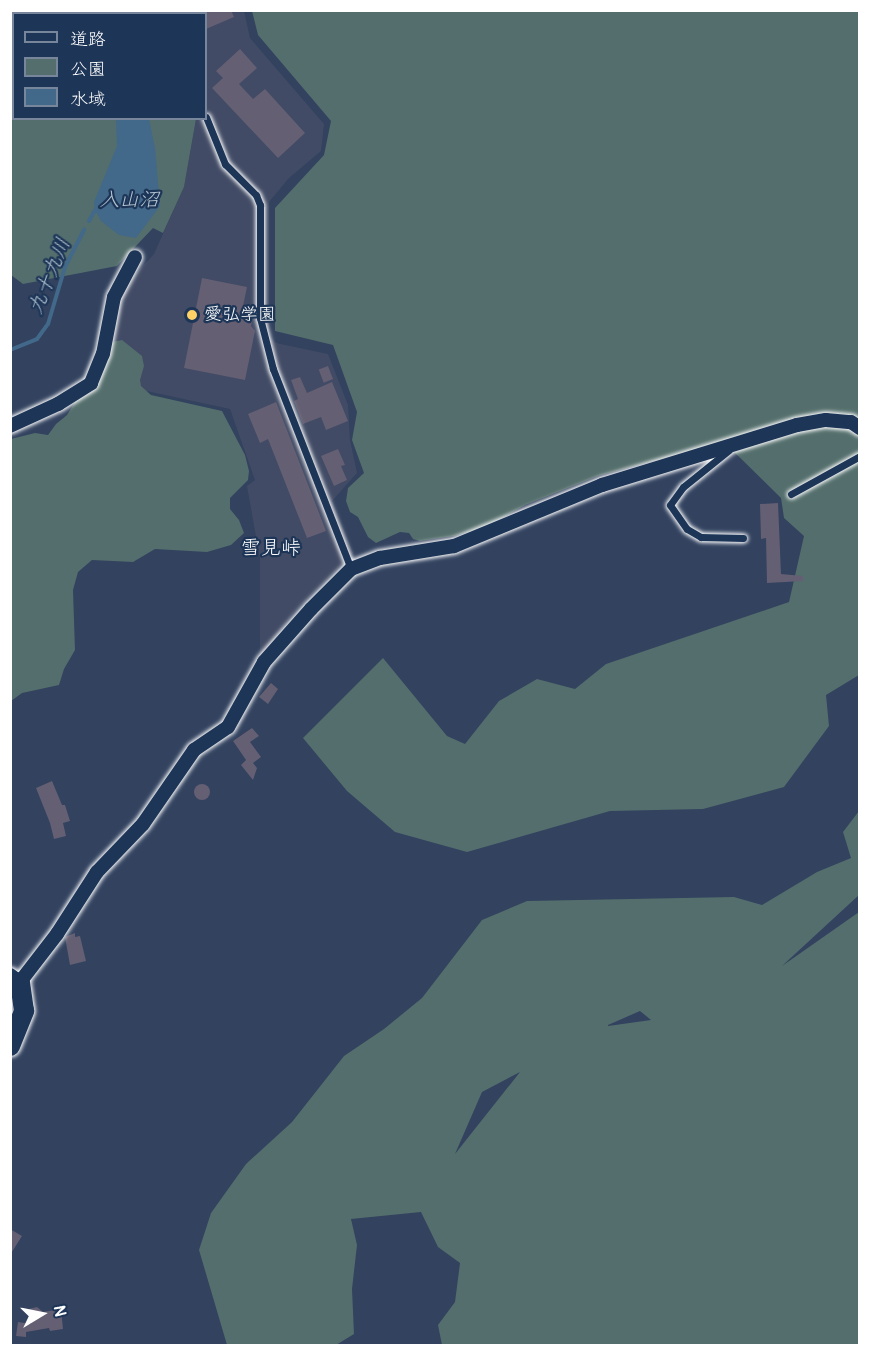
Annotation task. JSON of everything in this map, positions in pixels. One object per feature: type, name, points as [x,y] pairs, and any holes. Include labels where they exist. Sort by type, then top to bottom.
[{"type":"street","points":[[10,426],[58,404],[91,383],[103,354],[114,297],[135,257]]},
{"type":"street","points":[[10,1046],[24,1011],[15,978],[57,934],[97,872],[142,824],[194,750],[228,727],[264,662],[310,609],[351,569],[380,558],[454,546],[602,485],[797,425],[826,420],[851,422],[860,428]]},
{"type":"lane","points":[[207,119],[225,164],[256,195],[260,205],[260,318],[265,338],[273,369],[351,569]]},
{"type":"lane","points":[[739,443],[683,487],[670,505],[687,529],[701,537],[743,538]]},
{"type":"lane","points":[[791,494],[860,456]]},
{"type":"shaded area","name":"愛弘学園","points":[[244,11],[250,38],[324,124],[321,151],[289,178],[269,202],[269,336],[276,343],[328,354],[348,405],[350,440],[357,473],[332,501],[353,553],[294,612],[260,658],[260,559],[247,486],[255,480],[230,409],[114,384],[112,357],[116,295],[154,254],[184,187],[196,120],[207,120],[207,12],[159,12]]},
{"type":"green space","points":[[156,10],[158,12],[12,12],[12,120],[196,120],[184,187],[163,233],[153,228],[117,266],[23,284],[11,275],[10,11]]},
{"type":"green space","points":[[252,11],[859,11],[859,675],[826,695],[829,726],[784,787],[703,809],[610,811],[467,852],[395,832],[347,791],[303,738],[383,658],[447,736],[465,744],[499,701],[537,679],[575,689],[606,664],[789,602],[804,536],[784,518],[781,498],[724,442],[598,476],[525,505],[486,527],[454,536],[420,541],[413,539],[409,533],[400,532],[376,543],[368,537],[358,517],[350,512],[346,501],[348,488],[364,473],[352,440],[357,412],[333,345],[275,331],[275,208],[324,155],[331,121],[258,35]]},
{"type":"green space","points":[[122,340],[142,356],[144,366],[140,380],[141,386],[151,395],[222,411],[245,455],[249,471],[248,480],[230,498],[230,509],[239,520],[244,533],[231,545],[207,552],[155,549],[133,562],[92,560],[78,572],[73,590],[75,650],[64,669],[59,685],[22,693],[11,701],[11,439],[35,433],[48,435],[67,415],[77,399],[90,392],[101,376],[108,343]]},
{"type":"green space","points":[[859,811],[859,895],[782,966],[859,912],[859,1345],[442,1345],[438,1325],[455,1302],[460,1263],[438,1247],[421,1212],[351,1219],[357,1245],[352,1289],[354,1334],[336,1345],[227,1345],[199,1250],[211,1213],[246,1164],[292,1122],[344,1056],[384,1029],[422,998],[482,920],[527,901],[734,897],[762,905],[817,872],[851,858],[843,832]],"holes":[[[640,1011],[651,1020],[608,1026],[608,1025]],[[520,1072],[455,1154],[482,1092]]]},
{"type":"water","name":"入山沼","points":[[116,120],[149,120],[155,148],[160,206],[136,238],[119,235],[101,221],[95,210],[94,202],[117,146]]},
{"type":"building","points":[[206,10],[231,10],[234,17],[207,29]]},
{"type":"building","points":[[240,49],[257,68],[239,84],[253,99],[265,89],[305,133],[278,158],[212,88],[223,78],[216,71]]},
{"type":"building","points":[[202,278],[247,287],[243,306],[254,309],[251,326],[255,331],[245,380],[184,368]]},
{"type":"building","points":[[328,366],[333,379],[324,383],[319,370]]},
{"type":"building","points":[[300,377],[307,393],[332,382],[348,421],[326,430],[321,417],[303,424],[294,401],[298,399],[291,380]]},
{"type":"building","points":[[276,402],[326,531],[307,538],[268,439],[260,443],[248,414]]},
{"type":"building","points":[[338,449],[345,465],[341,466],[347,480],[334,486],[321,456]]},
{"type":"building","points":[[778,503],[781,574],[803,576],[803,581],[767,583],[766,538],[761,539],[760,504]]},
{"type":"building","points":[[271,683],[278,689],[268,704],[259,697]]},
{"type":"building","points":[[252,728],[259,736],[250,742],[261,757],[253,763],[257,768],[253,780],[241,765],[246,760],[233,741]]},
{"type":"building","points":[[52,781],[62,805],[65,805],[70,821],[63,823],[66,836],[54,839],[36,788]]},
{"type":"building","points":[[202,784],[210,792],[202,800],[194,792]]},
{"type":"building","points":[[75,933],[75,937],[80,936],[86,961],[70,965],[65,937]]},
{"type":"building","points":[[10,1229],[22,1236],[10,1255]]},
{"type":"building","points":[[37,1307],[43,1312],[61,1309],[63,1329],[50,1331],[49,1328],[26,1332],[26,1337],[16,1336],[18,1322],[31,1324],[29,1309]]},
{"type":"waterway","name":"九十九川","points":[[89,221],[95,210]]},
{"type":"waterway","name":"九十九川","points":[[10,350],[37,339],[48,324],[65,267],[84,230]]},
{"type":"place","name":"愛弘学園","points":[[192,315]]},
{"type":"district","name":"雪見峠","points":[[271,547]]}]
